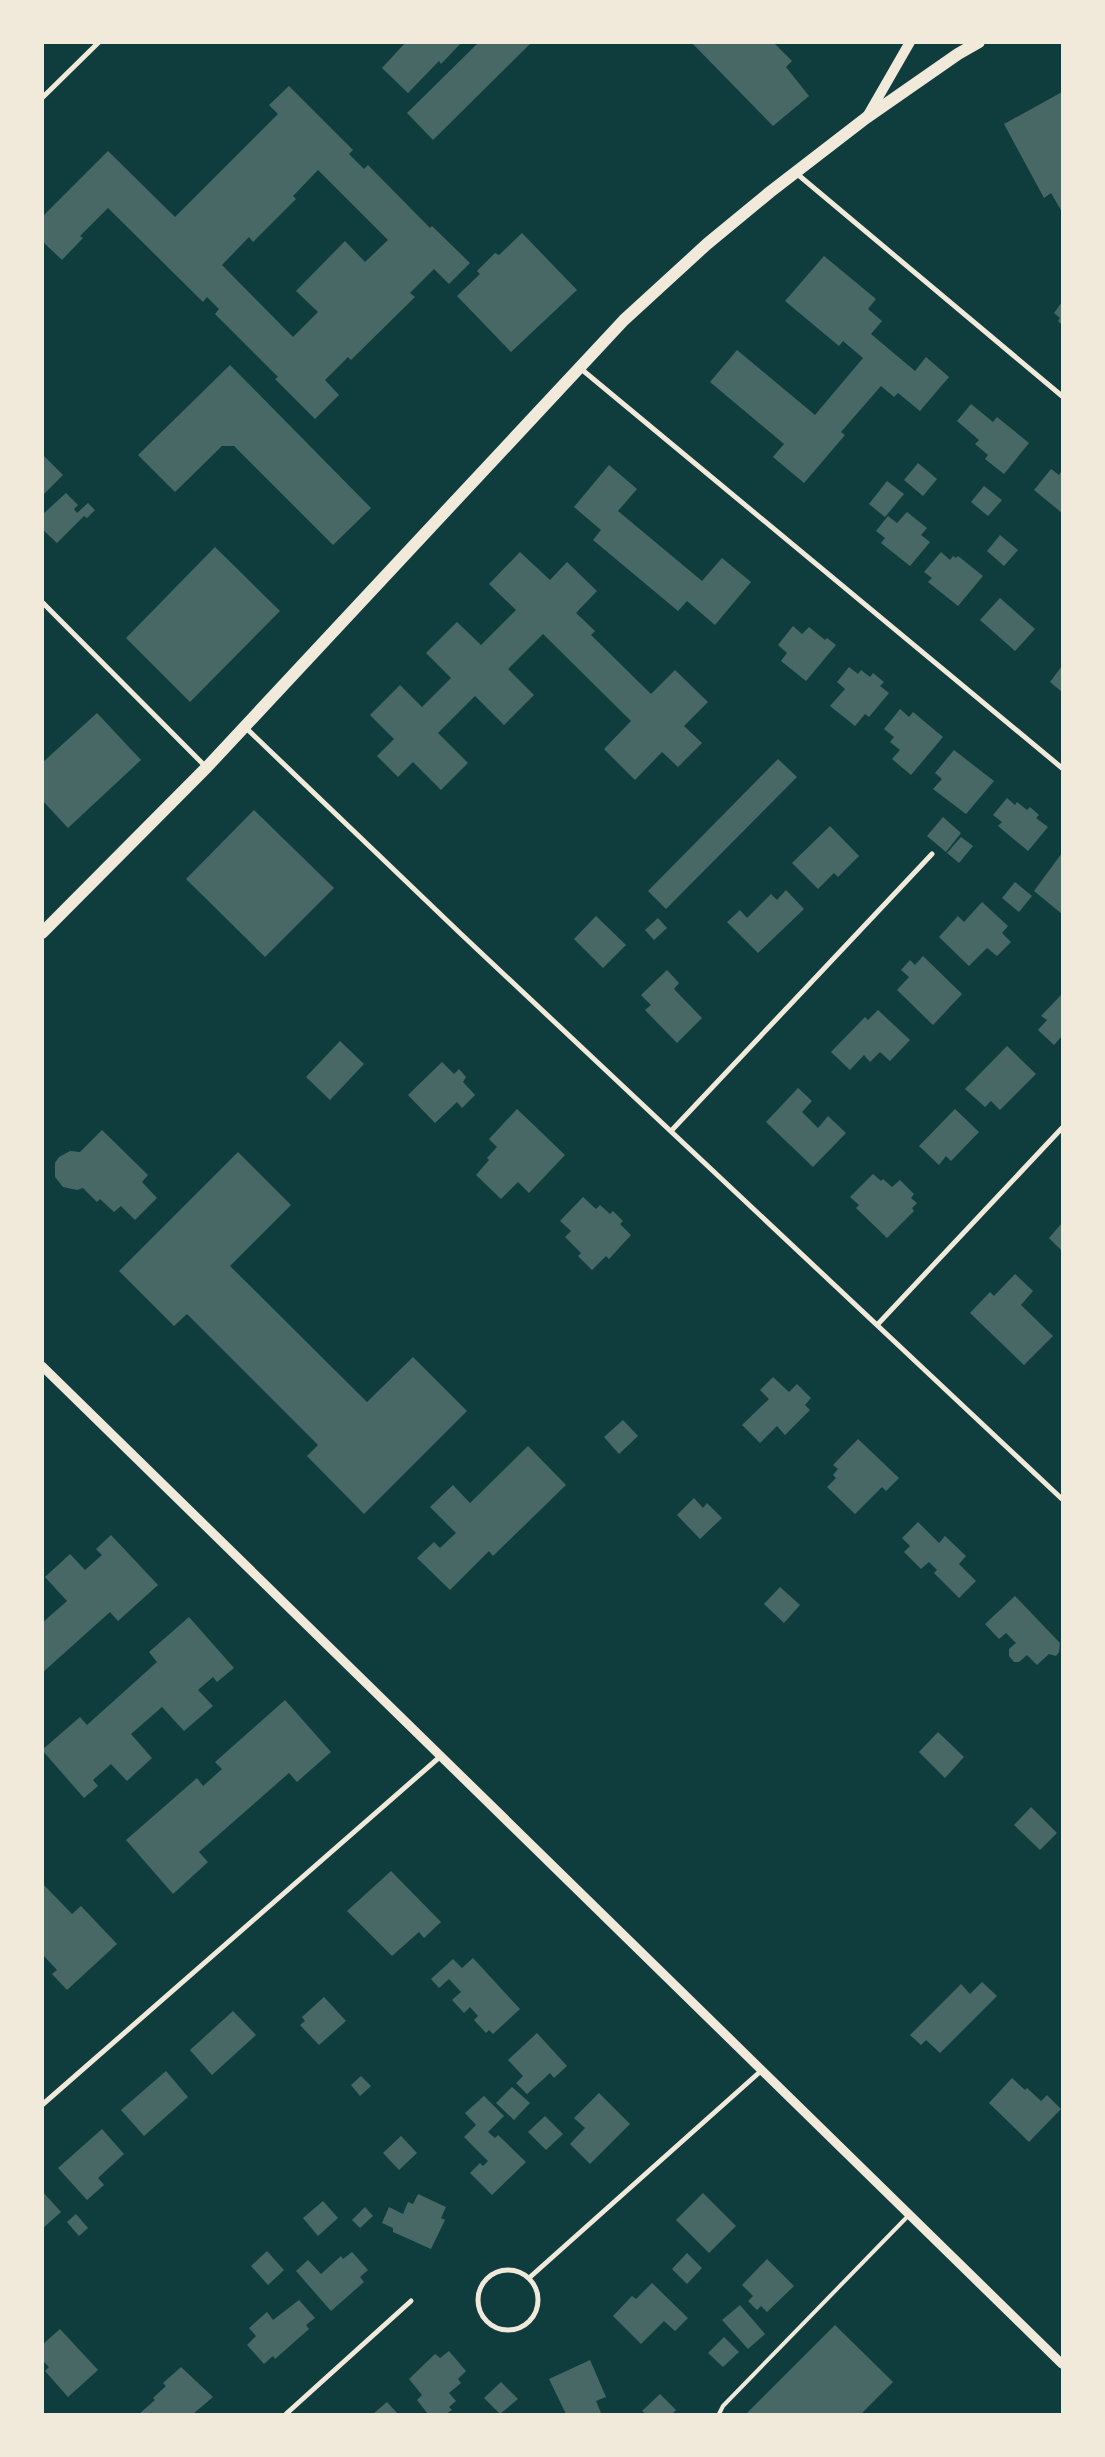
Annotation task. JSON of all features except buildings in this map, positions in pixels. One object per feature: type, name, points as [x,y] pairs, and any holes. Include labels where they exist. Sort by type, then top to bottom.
[{"type":"main road","points":[[866,118],[910,42]]},
{"type":"main road","points":[[42,933],[207,767],[579,367],[660,286],[707,244],[866,118],[958,54],[980,42]]},
{"type":"street","points":[[42,98],[100,42]]},
{"type":"street","points":[[796,173],[1062,396]]},
{"type":"street","points":[[579,367],[1062,768]]},
{"type":"street","points":[[42,602],[207,767]]},
{"type":"street","points":[[244,726],[1062,1499]]},
{"type":"street","points":[[672,1130],[932,854]]},
{"type":"street","points":[[878,1324],[1061,1132]]},
{"type":"street","points":[[42,1366],[442,1755],[1062,2364]]},
{"type":"street","points":[[42,2105],[442,1755]]},
{"type":"street","points":[[529,2278],[762,2070]]},
{"type":"street","points":[[510,2270],[520,2272],[529,2278],[538,2294],[536,2313],[530,2321],[523,2327],[504,2330],[487,2322],[481,2314],[479,2294],[483,2284],[490,2276],[499,2271],[510,2270]]},
{"type":"street","points":[[286,2414],[410,2301]]},
{"type":"lane","points":[[719,2414],[723,2406],[910,2214]]}]
